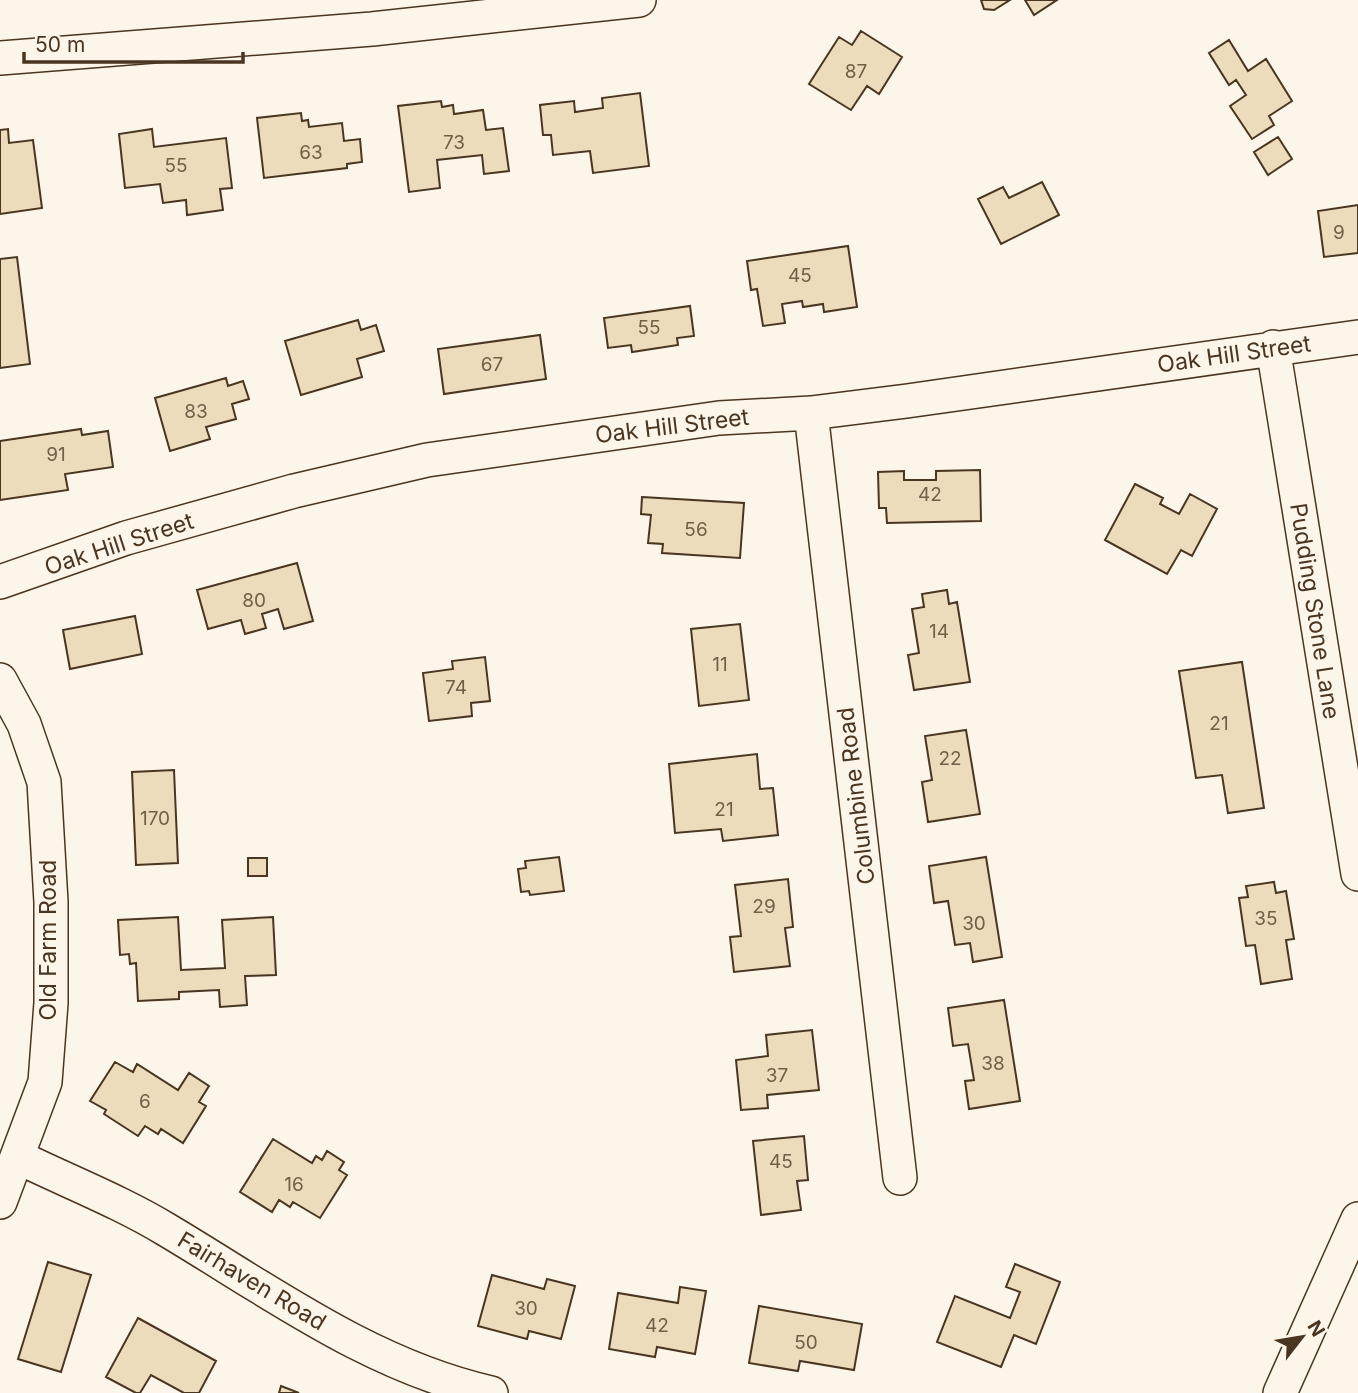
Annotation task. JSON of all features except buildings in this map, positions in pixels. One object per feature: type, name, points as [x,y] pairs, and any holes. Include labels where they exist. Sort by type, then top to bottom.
[{"type":"street","points":[[0,58],[372,29],[639,0]]},
{"type":"street","name":"Oak Hill Street","points":[[0,582],[139,535],[294,491],[427,460],[719,418],[811,413],[1358,337]]},
{"type":"street","name":"Pudding Stone Lane","points":[[1273,347],[1358,874]]},
{"type":"street","name":"Columbine Road","points":[[811,413],[900,1178]]},
{"type":"street","name":"Old Farm Road","points":[[0,680],[24,724],[44,782],[51,902],[51,1003],[45,1082],[0,1202]]},
{"type":"street","name":"Fairhaven Road","points":[[18,1157],[164,1228],[312,1320],[394,1362],[491,1393]]},
{"type":"street","points":[[1280,1393],[1358,1219]]}]
